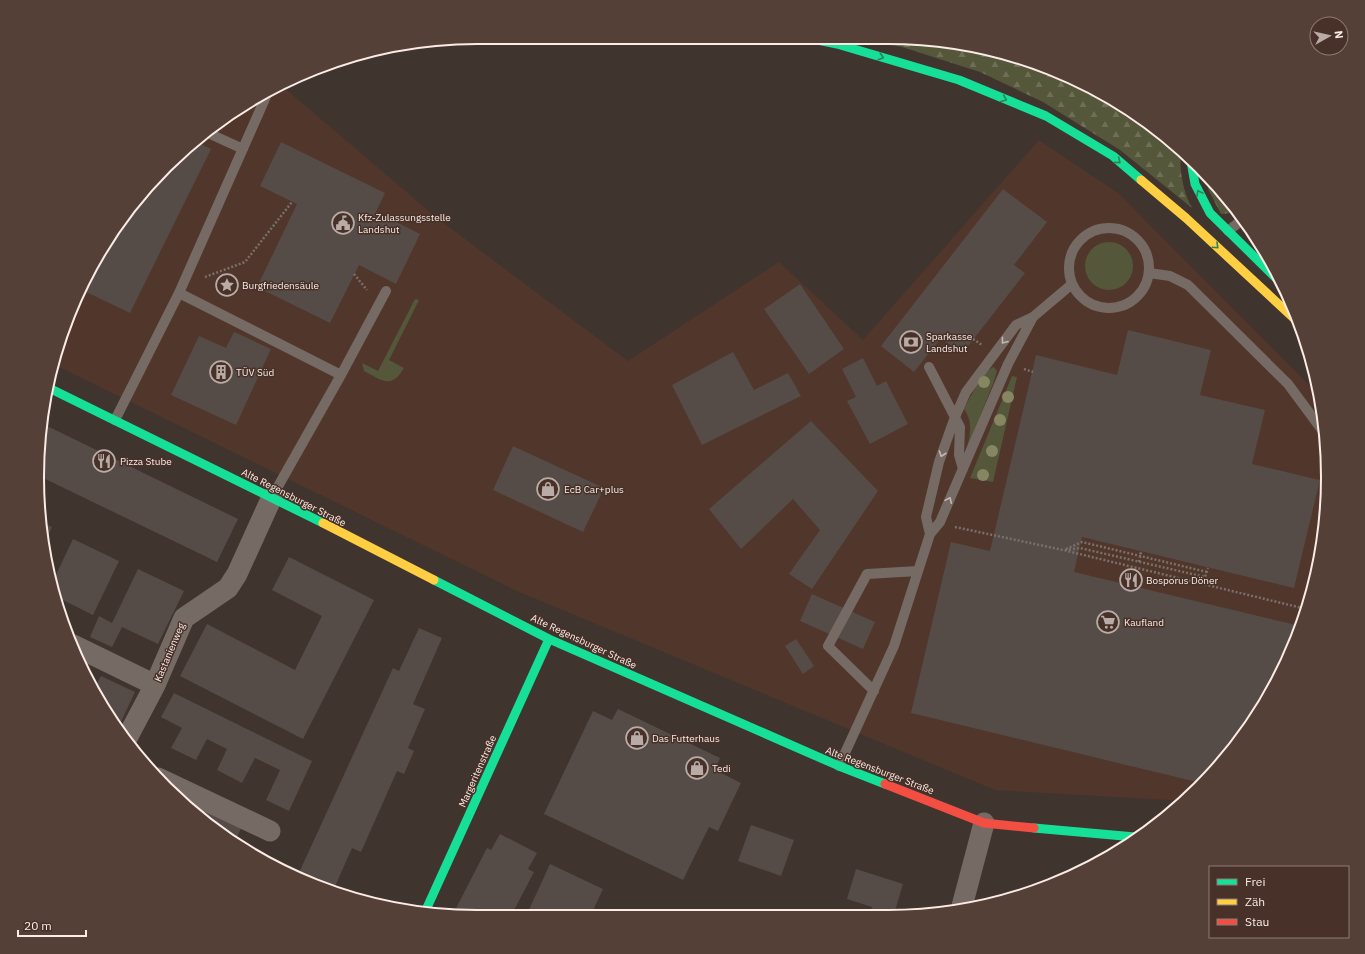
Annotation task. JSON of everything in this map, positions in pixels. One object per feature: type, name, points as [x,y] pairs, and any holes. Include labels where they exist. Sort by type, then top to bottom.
[{"type":"main road","points":[[837,44],[959,80],[1046,116],[1113,156],[1186,218],[1289,314]]},
{"type":"main road","points":[[1192,170],[1195,184],[1210,213],[1269,272]]},
{"type":"main road","name":"Alte Regensburger Straße","points":[[53,390],[272,497],[549,639],[839,766],[984,823],[1130,837]]},
{"type":"main road","name":"Margeritenstraße","points":[[427,907],[549,639]]},
{"type":"street","name":"Kastanienweg","points":[[129,735],[155,685],[184,618],[228,588],[237,574],[272,497]]},
{"type":"street","points":[[79,648],[155,685]]},
{"type":"street","points":[[173,785],[270,831]]},
{"type":"street","points":[[963,903],[984,823]]},
{"type":"lane","points":[[115,420],[179,293],[265,100]]},
{"type":"lane","points":[[211,134],[243,149]]},
{"type":"lane","points":[[1228,231],[1239,223]]},
{"type":"lane","points":[[1103,228],[1116,228],[1127,232],[1137,240],[1144,249],[1148,261],[1149,273],[1145,286],[1136,297],[1125,305],[1112,308],[1095,306],[1086,301],[1072,284],[1069,272],[1070,260],[1074,249],[1086,235],[1103,228]]},
{"type":"lane","points":[[1149,273],[1170,276],[1188,285],[1288,384],[1317,424]]},
{"type":"lane","points":[[930,534],[926,517],[939,462],[955,417],[966,392],[1016,325],[1033,317],[1072,284]]},
{"type":"lane","points":[[272,497],[386,292]]},
{"type":"lane","points":[[179,293],[341,375]]},
{"type":"lane","points":[[839,766],[894,646],[930,534],[940,522],[1008,364],[1033,317]]},
{"type":"lane","points":[[929,367],[960,427],[959,455],[963,469]]},
{"type":"lane","points":[[874,691],[828,646],[867,574],[918,571]]},
{"type":"path","points":[[179,293],[203,278],[245,262],[292,202]]},
{"type":"path","points":[[940,522],[957,528],[1063,550],[1300,608]]},
{"type":"path","points":[[1063,550],[1082,542],[1207,572]]},
{"type":"path","points":[[1063,550],[1080,548],[1205,577],[1208,568]]},
{"type":"path","points":[[1139,562],[1141,552]]},
{"type":"shaded area","points":[[285,89],[437,218],[628,361],[779,262],[863,340],[1039,140],[1118,193],[1312,388],[1320,449],[1320,505],[1313,561],[1298,616],[1276,669],[1248,718],[1232,741],[1214,762],[1176,800],[995,790],[517,591],[59,367],[77,311],[89,285],[102,260],[133,213],[171,171],[213,133],[260,102]]},
{"type":"green space","points":[[889,44],[945,48],[972,52],[1000,59],[1054,77],[1105,102],[1152,133],[1181,159],[1182,181],[1192,208],[1120,150],[1043,102],[980,72]]},
{"type":"green space","points":[[1207,185],[1232,213],[1221,214]]},
{"type":"green space","points":[[1104,242],[1114,242],[1123,246],[1129,252],[1132,257],[1132,275],[1123,286],[1114,290],[1104,290],[1095,286],[1089,280],[1085,271],[1085,261],[1089,252],[1095,246]]},
{"type":"green space","points":[[415,299],[419,300],[389,360],[404,368],[400,375],[391,381],[386,381],[376,378],[364,371],[362,363],[378,371]]},
{"type":"green space","points":[[994,367],[997,371],[993,384],[965,453],[970,436],[970,425],[964,409],[981,379],[990,369]]},
{"type":"green space","points":[[1012,376],[1017,377],[993,482],[970,478]]},
{"type":"building","name":"Kfz-Zulassungsstelle Landshut","points":[[281,142],[385,193],[376,212],[420,234],[396,284],[359,265],[330,323],[257,287],[297,204],[260,186]]},
{"type":"building","points":[[200,144],[211,149],[130,313],[86,292],[102,260],[133,213],[171,171]]},
{"type":"building","points":[[1003,189],[1047,222],[1014,265],[1025,273],[962,354],[941,338],[914,372],[881,346]]},
{"type":"building","points":[[800,284],[844,349],[809,374],[764,309]]},
{"type":"building","points":[[1128,330],[1211,350],[1200,395],[1265,410],[1252,464],[1320,480],[1294,588],[1082,537],[1074,572],[1295,625],[1276,669],[1248,718],[1232,741],[1195,782],[911,713],[951,542],[990,551],[1036,355],[1117,375]]},
{"type":"building","name":"TÜV Süd","points":[[234,332],[271,349],[236,425],[171,395],[199,336],[226,348]]},
{"type":"building","points":[[733,352],[754,390],[788,373],[801,396],[702,445],[672,385]]},
{"type":"building","points":[[863,358],[877,386],[886,381],[908,424],[870,444],[847,401],[856,397],[842,369]]},
{"type":"building","points":[[811,421],[878,491],[812,589],[789,574],[820,530],[793,499],[741,549],[709,509]]},
{"type":"building","points":[[47,426],[238,519],[217,562],[44,478]]},
{"type":"building","name":"EcB Car+plus","points":[[513,446],[604,488],[583,532],[493,490]]},
{"type":"building","points":[[47,525],[52,527],[48,536]]},
{"type":"building","points":[[73,539],[119,561],[93,615],[62,600],[56,575]]},
{"type":"building","points":[[289,557],[374,600],[303,739],[180,676],[207,624],[295,670],[322,616],[272,590]]},
{"type":"building","points":[[138,569],[184,591],[158,644],[122,627],[112,647],[90,637],[99,616],[112,623]]},
{"type":"building","points":[[812,594],[875,622],[863,649],[800,621]]},
{"type":"building","points":[[419,628],[442,638],[413,704],[425,709],[408,748],[414,751],[404,774],[397,771],[361,852],[352,848],[335,886],[299,872],[393,668],[399,671]]},
{"type":"building","points":[[796,639],[814,666],[803,674],[785,646]]},
{"type":"building","points":[[101,676],[135,692],[120,723],[102,694],[97,684]]},
{"type":"building","points":[[174,693],[312,761],[289,811],[266,800],[280,770],[255,758],[242,783],[217,770],[227,749],[207,739],[196,760],[171,748],[182,728],[161,717]]},
{"type":"building","points":[[618,709],[720,758],[715,770],[741,783],[718,831],[709,827],[683,880],[544,814],[593,711],[612,720]]},
{"type":"building","points":[[197,807],[241,828],[237,838],[213,821]]},
{"type":"building","points":[[751,825],[794,840],[781,876],[738,861]]},
{"type":"building","points":[[500,834],[537,853],[528,869],[534,872],[514,910],[455,909],[487,848],[491,850]]},
{"type":"building","points":[[550,864],[603,889],[593,910],[529,910]]},
{"type":"building","points":[[856,869],[903,884],[895,910],[871,910],[872,907],[847,899]]},
{"type":"traffic: fast","points":[[837,44],[959,80],[1046,116],[1113,156],[1141,180]]},
{"type":"traffic: fast","points":[[1192,170],[1195,184],[1210,213],[1268,270]]},
{"type":"traffic: fast","points":[[53,390],[323,523]]},
{"type":"traffic: fast","points":[[434,580],[549,639],[839,766],[885,784]]},
{"type":"traffic: fast","points":[[427,907],[549,639]]},
{"type":"traffic: fast","points":[[1034,828],[1130,837]]},
{"type":"traffic: slow","points":[[1141,180],[1186,218],[1289,314]]},
{"type":"traffic: slow","points":[[323,523],[434,580]]},
{"type":"traffic: jam","points":[[885,784],[984,823],[1034,828]]},
{"type":"place","name":"Kfz-Zulassungsstelle Landshut","points":[[343,223]]},
{"type":"place","name":"Burgfriedensäule","points":[[227,285]]},
{"type":"place","name":"Sparkasse Landshut","points":[[911,342]]},
{"type":"place","name":"TÜV Süd","points":[[221,372]]},
{"type":"place","name":"Pizza Stube","points":[[104,461]]},
{"type":"place","name":"EcB Car+plus","points":[[548,489]]},
{"type":"place","name":"Bosporus Döner","points":[[1131,580]]},
{"type":"place","name":"Kaufland","points":[[1108,622]]},
{"type":"place","name":"Das Futterhaus","points":[[637,738]]},
{"type":"place","name":"Tedi","points":[[697,768]]}]
